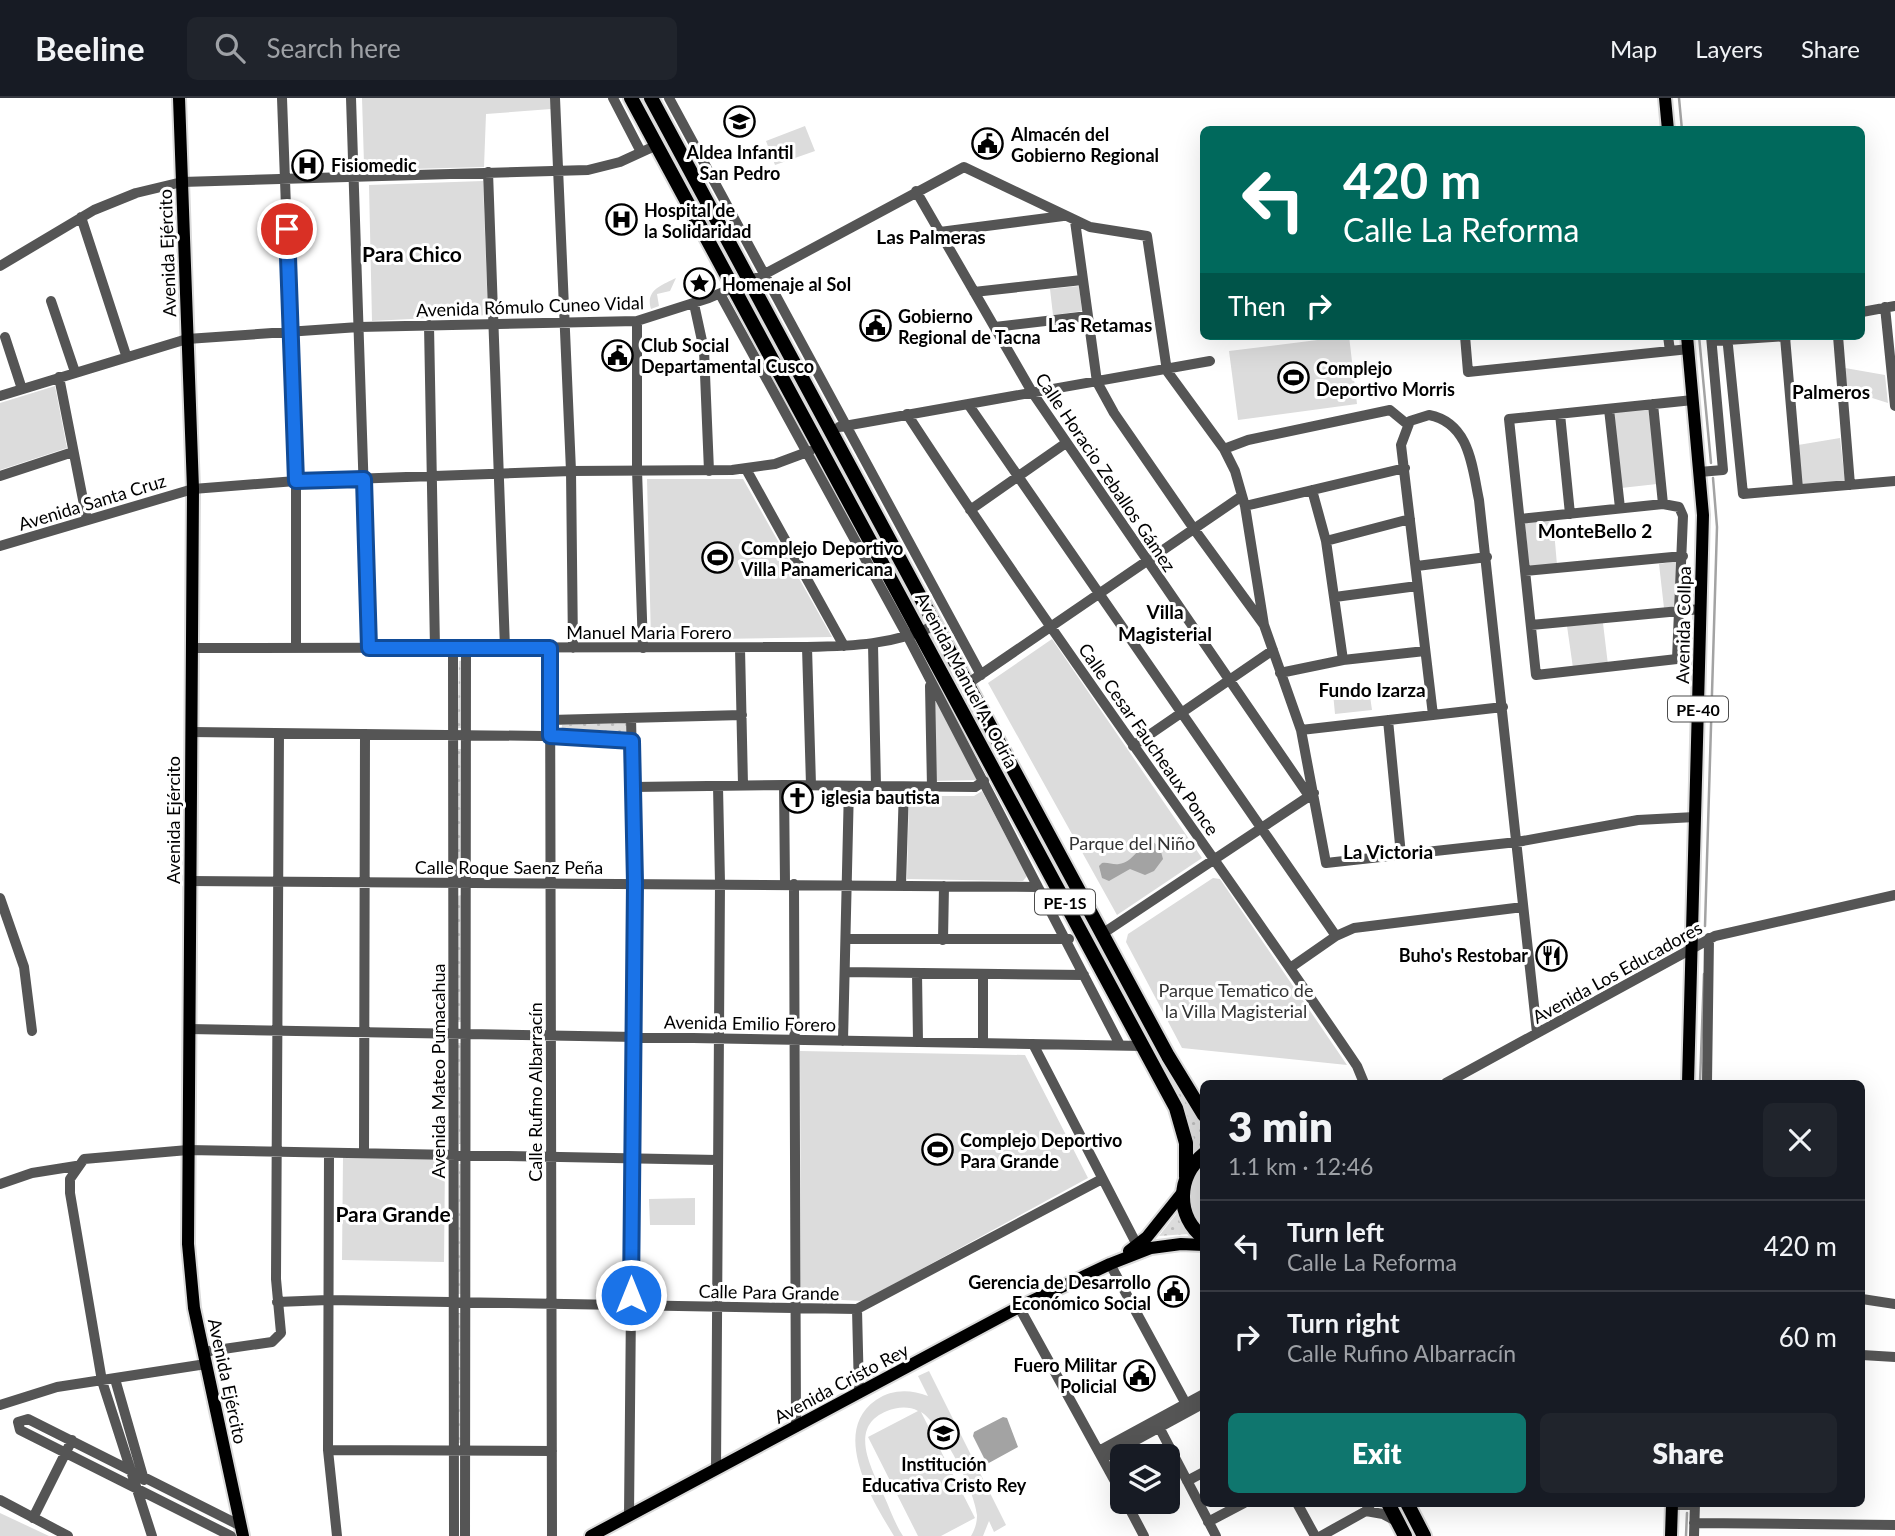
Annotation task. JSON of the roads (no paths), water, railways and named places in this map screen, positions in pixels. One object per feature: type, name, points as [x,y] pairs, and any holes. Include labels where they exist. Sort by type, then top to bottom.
[{"type":"highway","name":"Avenida Manuel A. Odría","points":[[631,98],[657,145],[727,291],[914,635],[1143,1046],[1183,1124],[1186,1177]]},
{"type":"highway","name":"Avenida Manuel A. Odría","points":[[651,98],[756,278],[837,427],[841,450],[1184,1084],[1200,1109]]},
{"type":"highway","points":[[817,453],[841,450]]},
{"type":"highway","points":[[1080,931],[1099,928]]},
{"type":"highway","name":"PE-1S","points":[[1200,1159],[1186,1177],[1183,1192],[1186,1215],[1200,1233]]},
{"type":"highway","points":[[1390,1507],[1405,1536]]},
{"type":"highway","points":[[1409,1507],[1424,1536]]},
{"type":"main road","name":"Avenida Ejército","points":[[178,98],[193,488],[188,1150],[190,1277],[242,1531]]},
{"type":"main road","points":[[1665,98],[1668,126]]},
{"type":"main road","name":"Avenida Collpa","points":[[1688,342],[1703,515],[1688,1080]]},
{"type":"main road","name":"Avenida Cristo Rey","points":[[1110,1264],[1137,1245],[1157,1226],[1183,1192]]},
{"type":"main road","name":"Avenida Cristo Rey","points":[[591,1536],[1019,1307],[1110,1264],[1151,1248],[1200,1245]]},
{"type":"main road","points":[[1671,1536],[1672,1507]]},
{"type":"street","points":[[282,98],[296,481],[296,648]]},
{"type":"street","points":[[351,98],[369,648]]},
{"type":"street","points":[[555,98],[571,471],[573,648]]},
{"type":"street","points":[[613,98],[641,152]]},
{"type":"street","name":"Avenida Manuel A. Odría","points":[[668,98],[756,278]]},
{"type":"street","points":[[0,266],[81,217],[136,193],[182,182],[559,172],[601,168],[657,145]]},
{"type":"street","name":"Avenida Rómulo Cuneo Vidal","points":[[0,396],[126,355],[187,339],[359,327],[637,321],[694,304],[756,278],[964,167],[1075,221],[1105,232],[1147,236],[1167,371]]},
{"type":"street","points":[[488,172],[505,648]]},
{"type":"street","name":"Calle Horacio Zeballos Gámez","points":[[916,191],[1032,392],[1228,681],[1311,794]]},
{"type":"street","points":[[940,232],[1064,216]]},
{"type":"street","points":[[81,217],[126,355]]},
{"type":"street","points":[[1075,221],[1097,382],[1114,413],[1264,625]]},
{"type":"street","points":[[974,292],[1082,281]]},
{"type":"street","points":[[51,301],[75,372]]},
{"type":"street","points":[[694,304],[704,350],[709,471]]},
{"type":"street","points":[[1865,311],[1890,307],[1895,406]]},
{"type":"street","points":[[995,327],[1088,316]]},
{"type":"street","points":[[637,321],[643,648]]},
{"type":"street","points":[[429,325],[435,648]]},
{"type":"street","points":[[5,337],[22,389]]},
{"type":"street","points":[[1465,340],[1468,372],[1670,351],[1688,342]]},
{"type":"street","points":[[1669,340],[1670,351]]},
{"type":"street","points":[[1699,472],[1723,470],[1712,340]]},
{"type":"street","points":[[1727,340],[1743,494],[1895,481]]},
{"type":"street","points":[[1787,340],[1798,489]]},
{"type":"street","points":[[1838,340],[1850,485]]},
{"type":"street","points":[[837,427],[1167,371],[1210,361]]},
{"type":"street","points":[[1167,371],[1224,449],[1243,501],[1264,625],[1301,730],[1326,863],[1517,842],[1638,820],[1695,817]]},
{"type":"street","points":[[59,377],[87,520]]},
{"type":"street","points":[[1520,519],[1663,504],[1679,507],[1682,512],[1683,556],[1681,610],[1679,654],[1672,662],[1536,675],[1509,419],[1693,400]]},
{"type":"street","points":[[968,404],[1336,936]]},
{"type":"street","points":[[1653,404],[1663,504]]},
{"type":"street","points":[[1609,409],[1620,508]]},
{"type":"street","points":[[1224,449],[1248,440],[1390,410],[1407,424]]},
{"type":"street","name":"Calle Cesar Faucheaux Ponce","points":[[907,414],[1133,746],[1290,968],[1357,1066],[1363,1080]]},
{"type":"street","points":[[1560,414],[1570,513]]},
{"type":"street","points":[[1433,715],[1401,445],[1407,424],[1419,416],[1439,418],[1457,431],[1466,445],[1487,557],[1537,1033]]},
{"type":"street","name":"Avenida Manuel A. Odría","points":[[837,427],[981,675]]},
{"type":"street","points":[[970,510],[1066,443]]},
{"type":"street","points":[[0,475],[73,452]]},
{"type":"street","name":"Avenida Santa Cruz","points":[[0,546],[193,488],[296,481],[571,471],[746,469],[817,453]]},
{"type":"street","points":[[967,684],[1194,529],[1243,501],[1312,490],[1405,468]]},
{"type":"street","points":[[746,469],[844,646]]},
{"type":"street","points":[[1312,490],[1326,541],[1343,660]]},
{"type":"street","points":[[1326,541],[1410,519]]},
{"type":"street","points":[[1525,571],[1683,556]]},
{"type":"street","points":[[1417,566],[1487,557]]},
{"type":"street","points":[[1335,597],[1417,586]]},
{"type":"street","points":[[1531,625],[1701,609]]},
{"type":"street","name":"Manuel Maria Forero","points":[[192,648],[807,648],[873,645],[914,635],[936,625]]},
{"type":"street","name":"Avenida Manuel A. Odría","points":[[914,635],[931,684],[1119,1045]]},
{"type":"street","points":[[873,645],[876,786]]},
{"type":"street","name":"Avenida Mateo Pumacahua","points":[[453,648],[454,1034],[466,1302],[465,1536]]},
{"type":"street","name":"Avenida Mateo Pumacahua","points":[[454,1536],[453,1301],[466,1034],[466,648]]},
{"type":"street","name":"Calle Rufino Albarracín","points":[[550,648],[552,1536]]},
{"type":"street","points":[[740,648],[743,785]]},
{"type":"street","points":[[807,648],[811,785]]},
{"type":"street","points":[[1133,746],[1273,650]]},
{"type":"street","points":[[1280,673],[1343,660],[1425,651]]},
{"type":"street","points":[[931,684],[932,787]]},
{"type":"street","points":[[1301,730],[1503,706]]},
{"type":"street","points":[[550,720],[742,715]]},
{"type":"street","points":[[629,1516],[635,883],[631,718]]},
{"type":"street","points":[[1388,720],[1401,855]]},
{"type":"street","points":[[191,732],[550,736],[632,741]]},
{"type":"street","points":[[0,1405],[57,1387],[115,1379],[277,1341],[281,1333],[277,1302],[275,1153],[279,734]]},
{"type":"street","points":[[364,1153],[365,734]]},
{"type":"street","points":[[633,788],[811,785],[975,788],[984,782]]},
{"type":"street","points":[[784,785],[790,884],[793,1040],[796,1427]]},
{"type":"street","points":[[716,1469],[720,883],[718,786]]},
{"type":"street","points":[[844,1041],[849,786]]},
{"type":"street","points":[[901,885],[904,786]]},
{"type":"street","points":[[1099,928],[1214,858],[1311,794]]},
{"type":"street","name":"Calle Roque Saenz Peña","points":[[190,881],[1038,887]]},
{"type":"street","points":[[943,940],[944,886]]},
{"type":"street","name":"Avenida Los Educadores","points":[[1451,1080],[1709,938],[1895,895]]},
{"type":"street","points":[[0,898],[24,967],[32,1031]]},
{"type":"street","points":[[1290,968],[1336,936],[1354,928],[1523,907]]},
{"type":"street","points":[[846,939],[1067,941],[1080,931]]},
{"type":"street","points":[[1707,1080],[1709,938]]},
{"type":"street","points":[[845,972],[1084,975]]},
{"type":"street","points":[[917,973],[918,1042]]},
{"type":"street","points":[[982,974],[983,1043]]},
{"type":"street","name":"Avenida Emilio Forero","points":[[189,1029],[1143,1046]]},
{"type":"street","points":[[1032,1044],[1137,1245]]},
{"type":"street","points":[[134,1488],[102,1381],[70,1193],[70,1179],[84,1159],[188,1150],[718,1160]]},
{"type":"street","points":[[329,1153],[328,1450],[337,1536]]},
{"type":"street","points":[[0,1184],[32,1173],[76,1167]]},
{"type":"street","name":"Calle Para Grande","points":[[277,1302],[453,1301],[858,1310],[1102,1179]]},
{"type":"street","points":[[1110,1264],[1185,1404]]},
{"type":"street","points":[[1865,1299],[1895,1304]]},
{"type":"street","points":[[1019,1307],[1110,1472]]},
{"type":"street","points":[[858,1310],[859,1393]]},
{"type":"street","points":[[1865,1355],[1895,1357]]},
{"type":"street","points":[[115,1379],[144,1477],[152,1536]]},
{"type":"street","points":[[1101,1455],[1200,1396]]},
{"type":"street","points":[[1101,1455],[1200,1405]]},
{"type":"street","points":[[231,1536],[145,1498],[134,1488],[20,1430],[18,1422],[29,1419],[130,1469],[242,1531]]},
{"type":"street","points":[[1159,1427],[1200,1506]]},
{"type":"street","points":[[33,1518],[72,1440]]},
{"type":"street","points":[[328,1450],[552,1451]]},
{"type":"street","points":[[1187,1481],[1200,1474]]},
{"type":"street","points":[[0,1500],[68,1536]]},
{"type":"street","points":[[1200,1507],[1216,1536]]},
{"type":"street","points":[[1208,1522],[1236,1507]]},
{"type":"street","points":[[1299,1507],[1315,1536]]},
{"type":"street","points":[[1321,1536],[1369,1507],[1398,1522]]},
{"type":"street","points":[[1694,1536],[1695,1507]]},
{"type":"street","points":[[1132,1514],[1144,1536]]},
{"type":"street","points":[[1694,1523],[1895,1525]]},
{"type":"waterway","points":[[1679,98],[1682,126]]},
{"type":"waterway","points":[[1699,340],[1711,463]]},
{"type":"waterway","points":[[1705,926],[1717,527],[1713,478]]},
{"type":"waterway","points":[[1700,1080],[1704,974]]},
{"type":"waterway","points":[[1686,1536],[1687,1513]]},
{"type":"place","name":"Aldea Infantil San Pedro","points":[[740,121]]},
{"type":"place","name":"Almacén del Gobierno Regional","points":[[988,144]]},
{"type":"place","name":"Fisiomedic","points":[[308,165]]},
{"type":"place","name":"Hospital de la Solidaridad","points":[[621,220]]},
{"type":"place","name":"Homenaje al Sol","points":[[699,284]]},
{"type":"place","name":"Gobierno Regional de Tacna","points":[[875,326]]},
{"type":"place","name":"Club Social Departamental Cusco","points":[[618,355]]},
{"type":"place","name":"Complejo Deportivo Morris","points":[[1293,378]]},
{"type":"place","name":"Complejo Deportivo Villa Panamericana","points":[[718,558]]},
{"type":"place","name":"iglesia bautista","points":[[798,797]]},
{"type":"place","name":"Buho's Restobar","points":[[1551,955]]},
{"type":"place","name":"Complejo Deportivo Para Grande","points":[[937,1150]]},
{"type":"place","name":"Gerencia de Desarrollo Económico Social","points":[[1174,1292]]},
{"type":"place","name":"Fuero Militar Policial","points":[[1140,1375]]},
{"type":"place","name":"Institución Educativa Cristo Rey","points":[[944,1434]]},
{"type":"district","name":"Las Palmeras","points":[[931,236]]},
{"type":"district","name":"Para Chico","points":[[412,253]]},
{"type":"district","name":"Las Retamas","points":[[1100,324]]},
{"type":"district","name":"Palmeros","points":[[1831,391]]},
{"type":"district","name":"MonteBello 2","points":[[1595,530]]},
{"type":"district","name":"Villa Magisterial","points":[[1165,622]]},
{"type":"district","name":"Fundo Izarza","points":[[1372,689]]},
{"type":"district","name":"La Victoria","points":[[1388,851]]},
{"type":"district","name":"Para Grande","points":[[393,1213]]},
{"type":"park label","name":"Parque del Niño","points":[[1132,843]]},
{"type":"park label","name":"Parque Tematico de la Villa Magisterial","points":[[1236,1000]]}]
